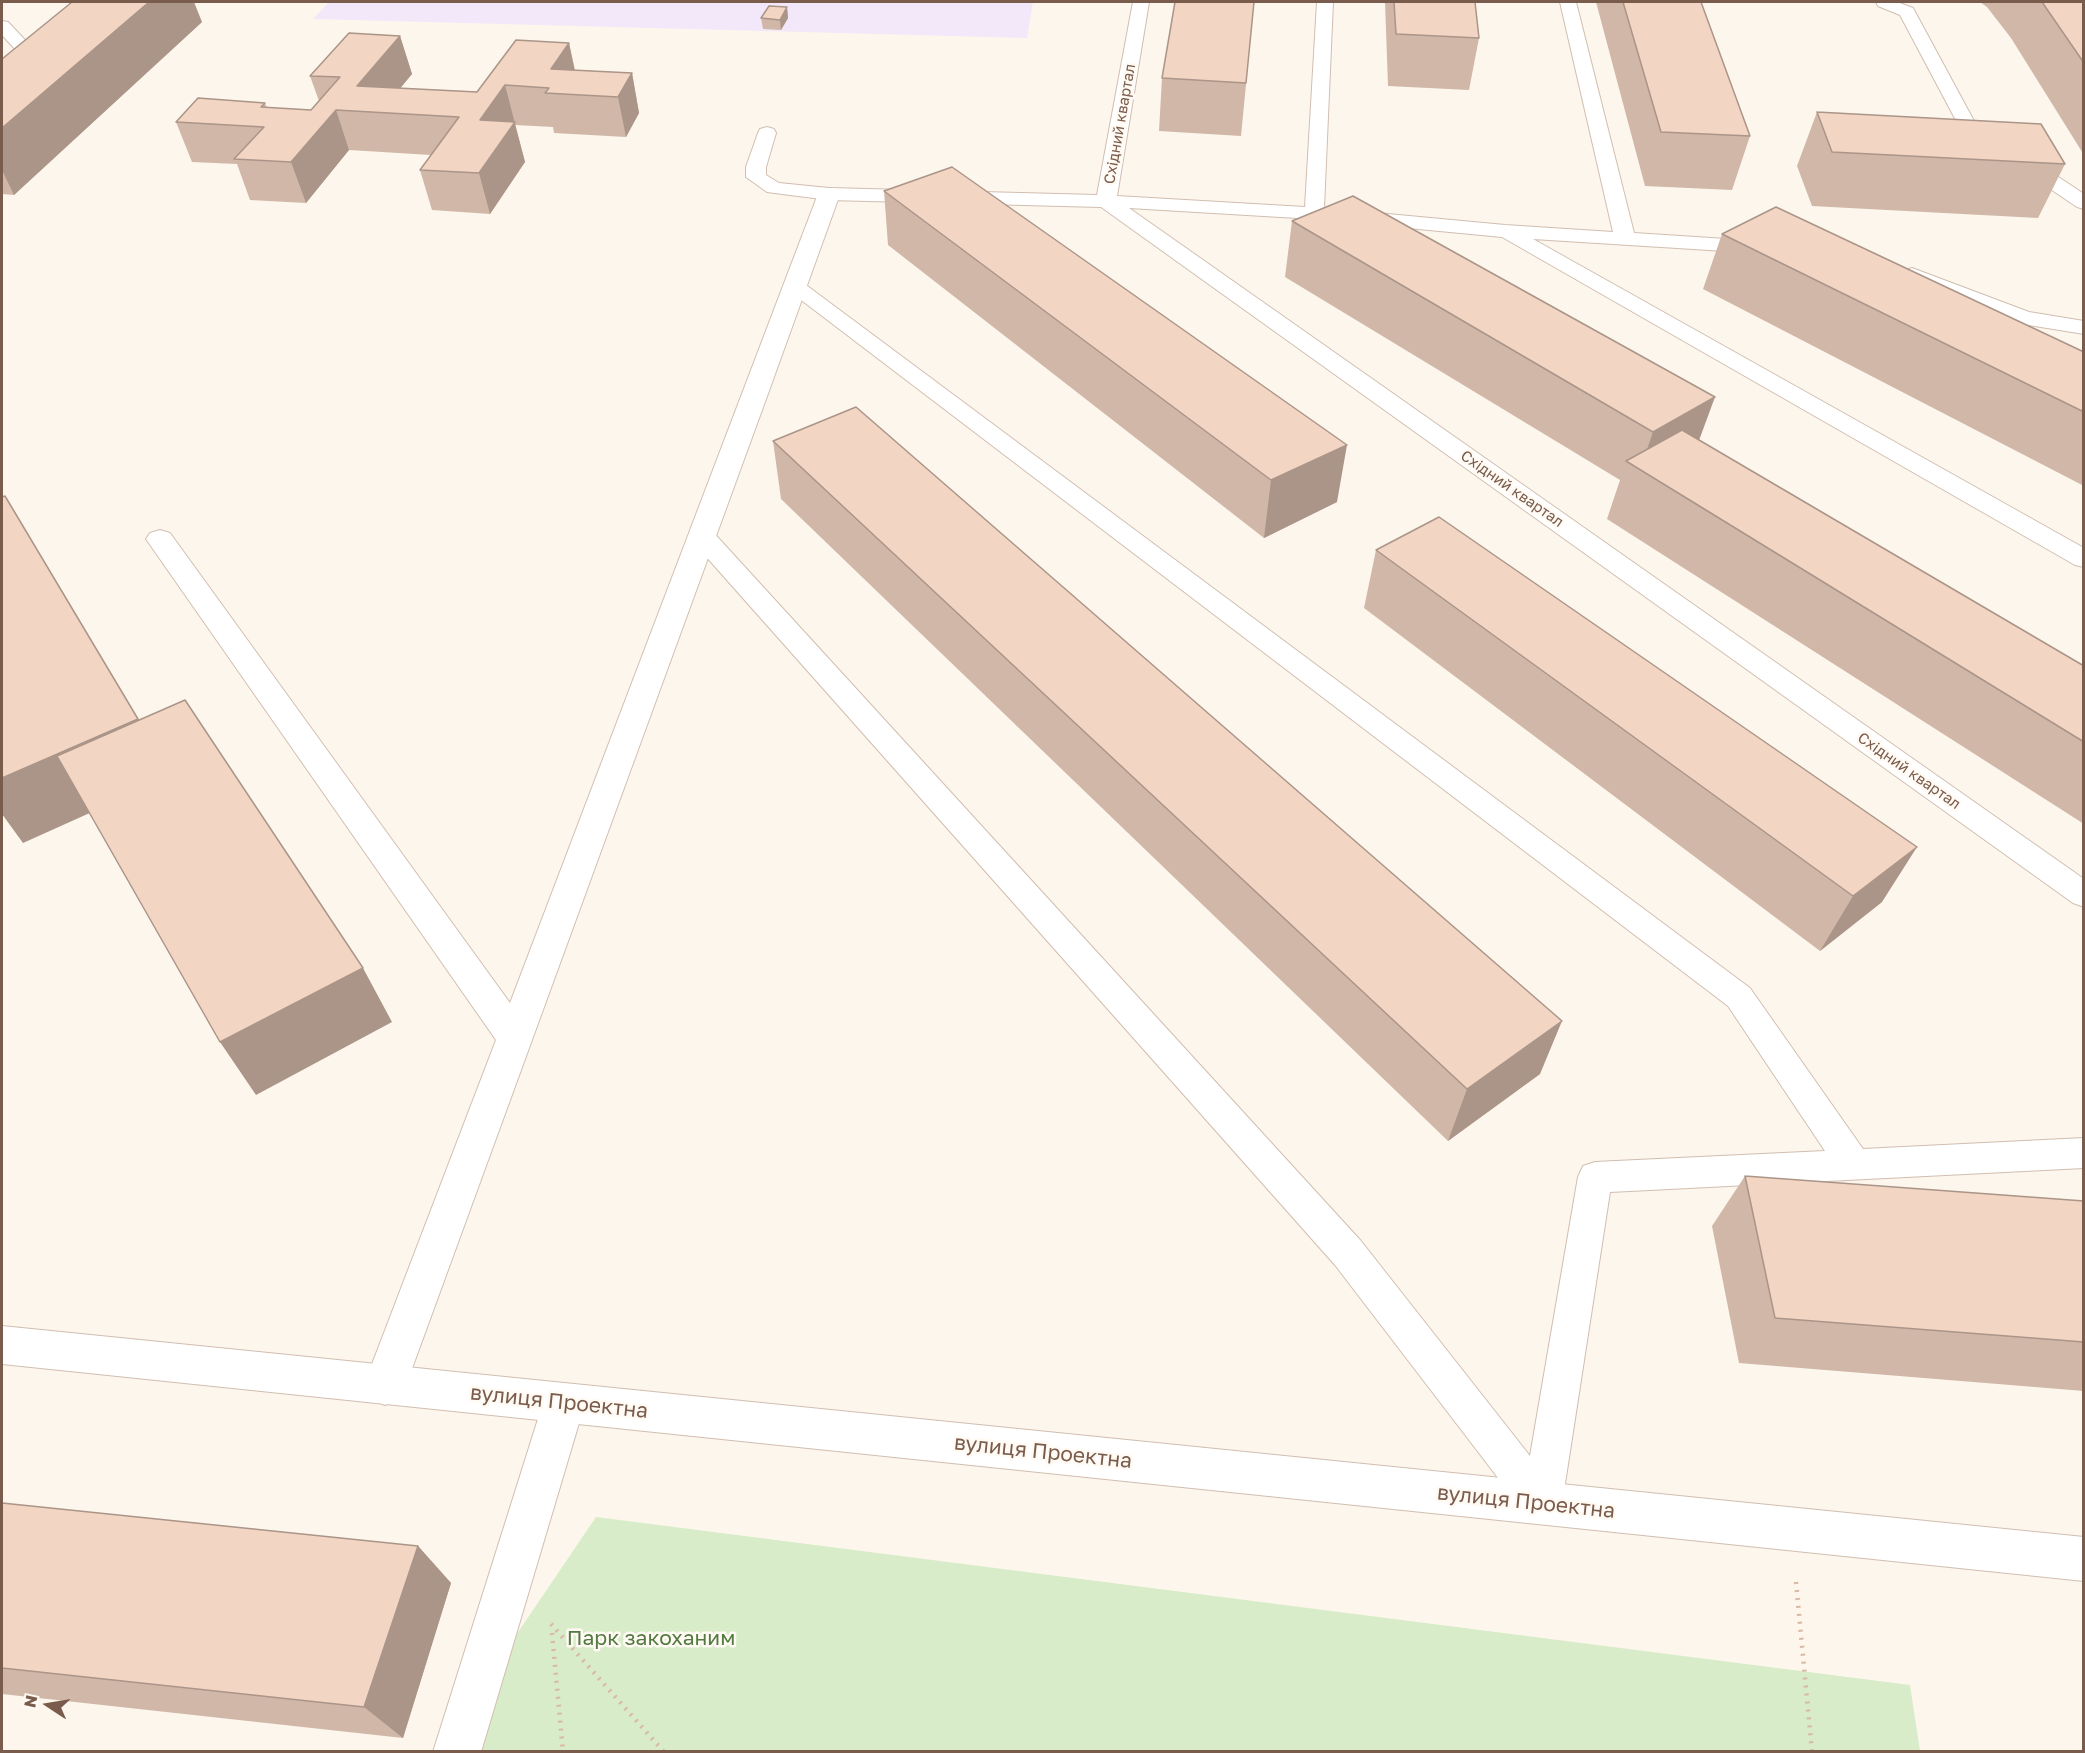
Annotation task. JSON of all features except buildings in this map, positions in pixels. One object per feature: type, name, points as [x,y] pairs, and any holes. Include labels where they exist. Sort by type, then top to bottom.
[{"type":"street","points":[[385,1385],[829,194]]},
{"type":"street","points":[[160,539],[515,1038]]},
{"type":"street","name":"вулиця Проектна","points":[[2,1345],[2084,1559]]},
{"type":"street","points":[[457,1752],[564,1402]]},
{"type":"lane","name":"Східний квартал","points":[[1141,2],[1106,201],[2084,895]]},
{"type":"lane","points":[[1314,213],[1325,2]]},
{"type":"lane","points":[[1568,2],[1625,239]]},
{"type":"lane","points":[[1884,2],[1907,12],[1968,124],[2084,202]]},
{"type":"lane","points":[[2,26],[35,60],[2,88]]},
{"type":"lane","points":[[767,133],[756,167],[756,177],[774,188],[829,194],[1106,201],[1314,213],[1505,231],[1776,248]]},
{"type":"lane","points":[[1505,231],[2084,559]]},
{"type":"lane","points":[[1898,269],[2024,318],[2084,328]]},
{"type":"lane","points":[[795,286],[1740,997],[1854,1164]]},
{"type":"lane","points":[[703,537],[1348,1253],[1542,1503]]},
{"type":"lane","points":[[1542,1503],[1595,1177],[2084,1153]]},
{"type":"path","points":[[1791,1529],[1812,1752]]},
{"type":"path","points":[[549,1613],[563,1752]]},
{"type":"path","points":[[551,1624],[664,1752]]},
{"type":"shaded area","points":[[329,2],[1033,2],[1027,38],[313,19]]},
{"type":"green space","name":"Парк закоханим","points":[[596,1517],[1910,1685],[1920,1751],[437,1752]]}]
